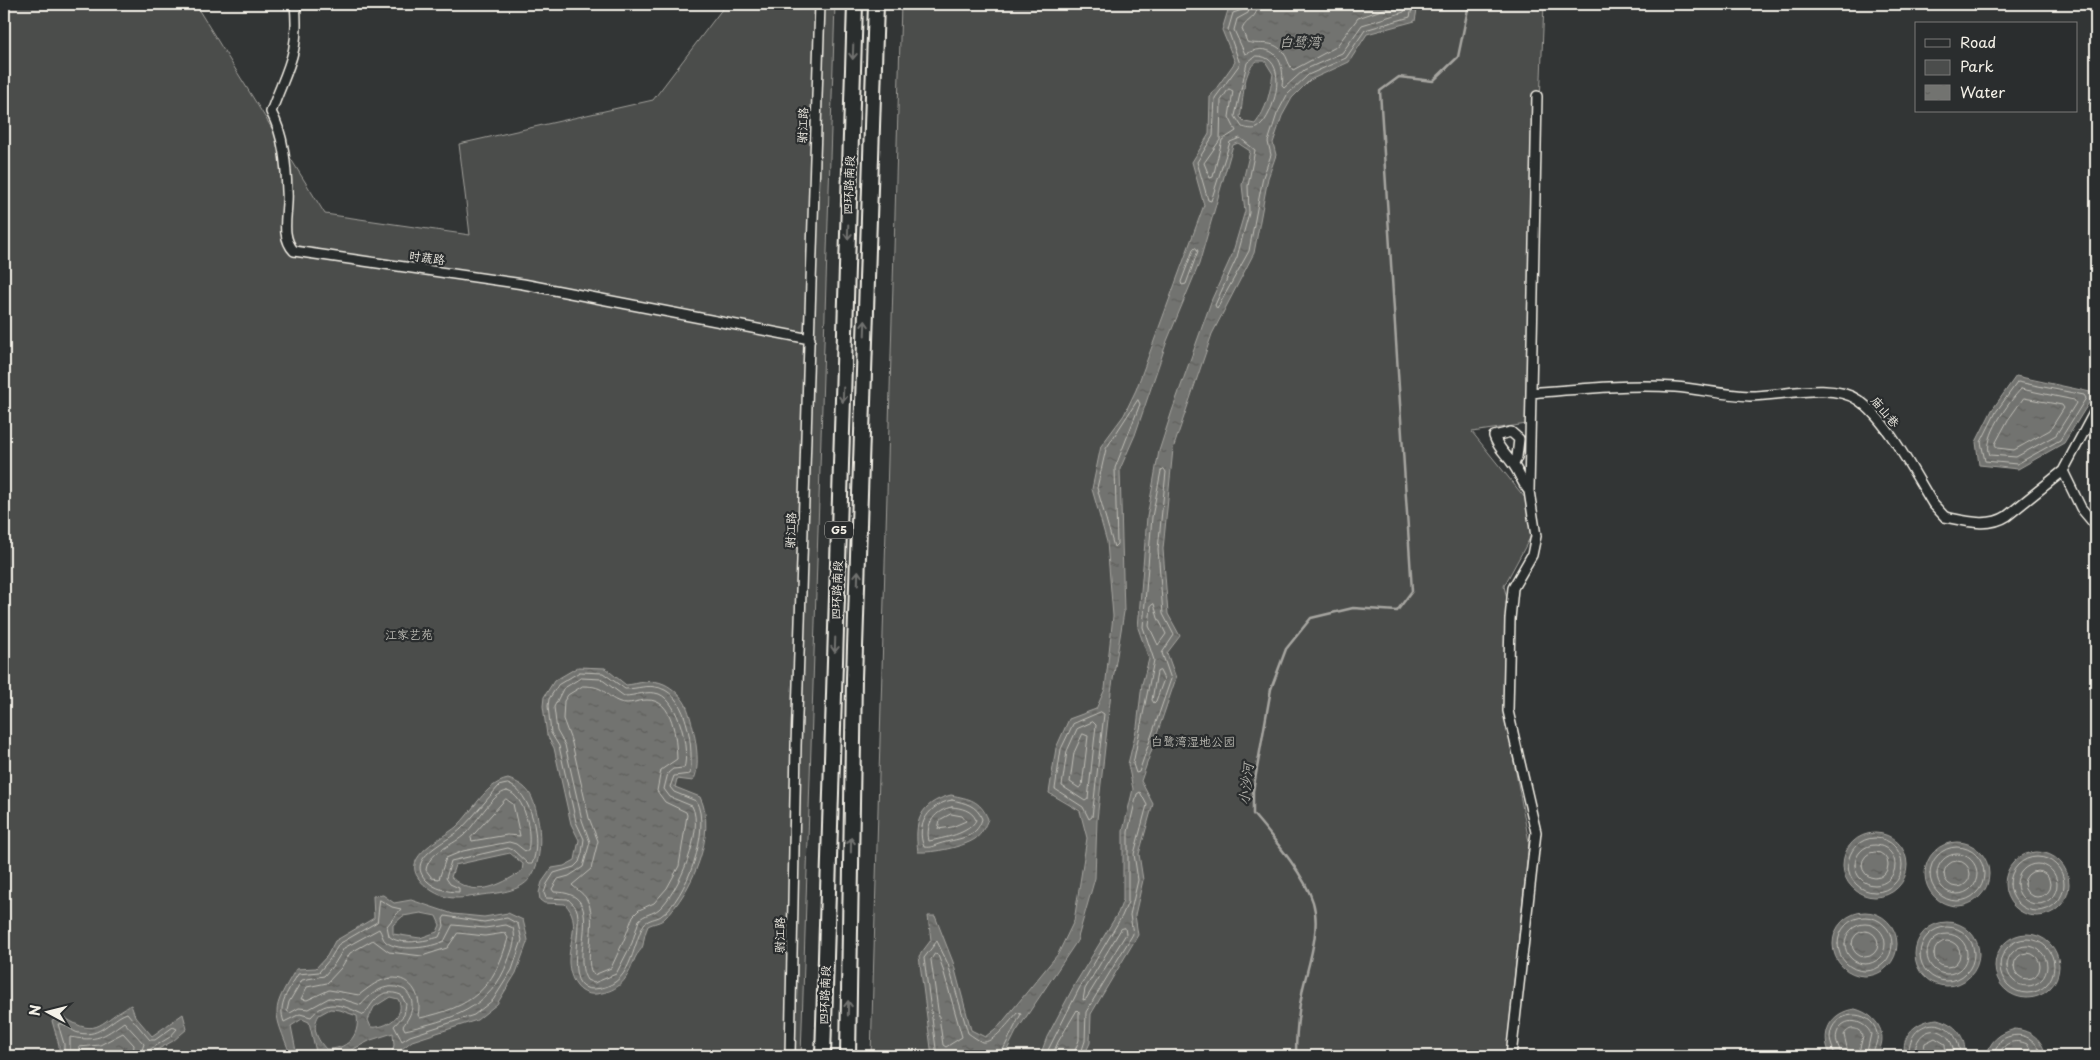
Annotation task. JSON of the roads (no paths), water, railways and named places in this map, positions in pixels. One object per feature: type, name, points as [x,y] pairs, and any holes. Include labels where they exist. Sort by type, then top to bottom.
[{"type":"highway","name":"四环路南段","points":[[823,1056],[855,4]]},
{"type":"highway","name":"四环路南段","points":[[848,1056],[855,659],[876,4]]},
{"type":"street","name":"时蔬路","points":[[295,4],[298,30],[293,58],[271,112],[280,128],[288,193],[286,228],[288,244],[294,250],[523,284],[810,339]]},
{"type":"street","name":"驸江路","points":[[790,1056],[796,746],[820,4]]},
{"type":"street","points":[[1511,1056],[1536,832],[1508,711],[1510,620],[1513,588],[1532,555],[1536,536],[1529,491],[1537,96]]},
{"type":"street","name":"庙山巷","points":[[1531,393],[1604,388],[1676,387],[1707,393],[1751,396],[1820,391],[1842,394],[1857,399],[1871,411],[1934,504],[1945,517],[1987,523],[1999,521],[2063,471],[2096,409]]},
{"type":"street","points":[[1514,464],[1529,491]]},
{"type":"street","points":[[2063,471],[2081,508],[2096,526]]},
{"type":"water","name":"白鹭湾","points":[[1251,4],[1418,4],[1415,21],[1367,34],[1349,62],[1310,80],[1292,98],[1282,116],[1273,143],[1276,155],[1268,178],[1254,253],[1212,334],[1173,449],[1163,549],[1168,614],[1180,636],[1167,653],[1176,678],[1141,781],[1153,804],[1139,854],[1143,880],[1135,915],[1138,935],[1091,1014],[1090,1043],[1084,1056],[1040,1056],[1047,1037],[1075,984],[1118,913],[1123,900],[1123,831],[1133,789],[1128,764],[1137,727],[1142,684],[1149,659],[1138,628],[1147,517],[1159,451],[1212,299],[1232,255],[1245,211],[1242,185],[1250,151],[1238,143],[1233,145],[1199,264],[1167,341],[1135,435],[1120,469],[1124,612],[1111,692],[1097,820],[1095,878],[1077,941],[1016,1032],[1004,1056],[977,1056],[970,1051],[958,1051],[954,1056],[932,1056],[919,956],[931,940],[928,916],[935,916],[953,962],[971,1030],[985,1037],[1000,1025],[1058,954],[1074,921],[1087,838],[1080,811],[1049,793],[1056,748],[1069,719],[1096,709],[1105,689],[1113,616],[1107,542],[1092,489],[1101,446],[1124,415],[1136,390],[1204,205],[1192,162],[1209,134],[1210,97],[1235,62],[1222,30],[1229,7]],"holes":[[[1257,61],[1265,61],[1273,74],[1267,100],[1255,124],[1245,122],[1240,117],[1246,79],[1252,66]]]},
{"type":"water","points":[[2016,376],[2095,393],[2064,443],[2018,469],[1979,465],[1976,442],[1992,410]]},
{"type":"water","points":[[578,667],[605,668],[626,685],[650,681],[659,682],[671,688],[682,699],[689,712],[694,732],[697,765],[693,781],[677,779],[675,787],[700,797],[705,812],[706,828],[699,862],[684,894],[663,920],[648,926],[642,947],[622,983],[612,990],[596,994],[590,994],[580,989],[571,974],[569,955],[573,932],[573,917],[570,911],[565,904],[544,903],[540,900],[539,893],[542,882],[552,868],[564,866],[575,860],[579,840],[571,824],[554,748],[547,735],[543,706],[544,697],[554,681]]},
{"type":"water","points":[[508,779],[520,784],[528,791],[534,803],[540,836],[538,860],[535,870],[526,883],[514,889],[501,892],[457,898],[440,895],[433,891],[421,882],[415,871],[415,863],[419,855],[456,827],[486,792]],"holes":[[[510,853],[523,864],[522,871],[486,888],[469,887],[460,884],[451,877],[455,865]]]},
{"type":"water","points":[[951,795],[974,801],[982,808],[988,819],[983,830],[975,839],[963,845],[918,852],[917,832],[921,815],[932,803]]},
{"type":"water","points":[[1875,833],[1893,839],[1901,847],[1907,865],[1901,883],[1893,891],[1875,897],[1857,891],[1849,883],[1843,865],[1849,847],[1857,839]]},
{"type":"water","points":[[1957,842],[1975,848],[1983,856],[1989,874],[1983,892],[1975,900],[1957,906],[1939,900],[1931,892],[1925,874],[1931,856],[1939,848]]},
{"type":"water","points":[[2037,852],[2055,858],[2063,866],[2069,884],[2063,902],[2055,910],[2037,916],[2019,910],[2011,902],[2005,884],[2011,866],[2019,858]]},
{"type":"water","points":[[383,895],[394,903],[411,900],[453,914],[484,917],[508,913],[523,920],[528,940],[516,973],[497,1004],[477,1020],[412,1041],[393,1056],[391,1056],[394,1045],[393,1033],[371,1040],[340,1056],[317,1056],[309,1022],[302,1019],[291,1026],[297,1056],[291,1056],[278,1020],[278,1003],[282,994],[296,969],[316,968],[327,956],[335,941],[374,918],[373,896]],"holes":[[[421,913],[436,916],[440,925],[437,932],[420,938],[393,934],[393,925],[403,916]],[[390,997],[398,999],[400,1010],[394,1020],[389,1023],[383,1026],[371,1027],[368,1020],[374,1007]],[[330,1009],[340,1010],[357,1016],[354,1036],[345,1045],[326,1049],[315,1029],[319,1015]]]},
{"type":"water","points":[[1865,912],[1883,918],[1891,926],[1897,944],[1891,962],[1883,970],[1865,976],[1847,970],[1839,962],[1833,944],[1839,926],[1847,918]]},
{"type":"water","points":[[1947,922],[1965,928],[1973,936],[1979,954],[1973,972],[1965,980],[1947,986],[1929,980],[1921,972],[1915,954],[1921,936],[1929,928]]},
{"type":"water","points":[[2027,934],[2045,940],[2053,948],[2059,966],[2053,984],[2045,992],[2027,998],[2009,992],[2001,984],[1995,966],[2001,948],[2009,940]]},
{"type":"water","points":[[131,1005],[135,1016],[152,1036],[183,1014],[187,1029],[173,1041],[146,1056],[59,1056],[59,1045],[52,1021],[64,1017],[76,1024],[93,1027]]},
{"type":"water","points":[[1855,1009],[1870,1016],[1879,1027],[1882,1041],[1876,1056],[1831,1056],[1826,1040],[1829,1025],[1839,1015]]},
{"type":"water","points":[[1937,1019],[1950,1024],[1962,1037],[1965,1056],[1905,1056],[1905,1041],[1912,1030],[1923,1023]]},
{"type":"water","points":[[2015,1029],[2035,1037],[2042,1045],[2046,1056],[1987,1056],[1990,1046],[1996,1038]]},
{"type":"waterway","name":"小沙河","points":[[1296,1056],[1297,1030],[1303,988],[1315,934],[1315,912],[1309,891],[1295,867],[1253,814],[1253,791],[1271,689],[1286,649],[1311,618],[1353,608],[1397,611],[1412,591],[1380,91],[1399,77],[1433,81],[1458,57],[1469,4]]},
{"type":"park label","name":"江家艺苑","points":[[409,635]]},
{"type":"park label","name":"白鹭湾湿地公园","points":[[1193,742]]}]
